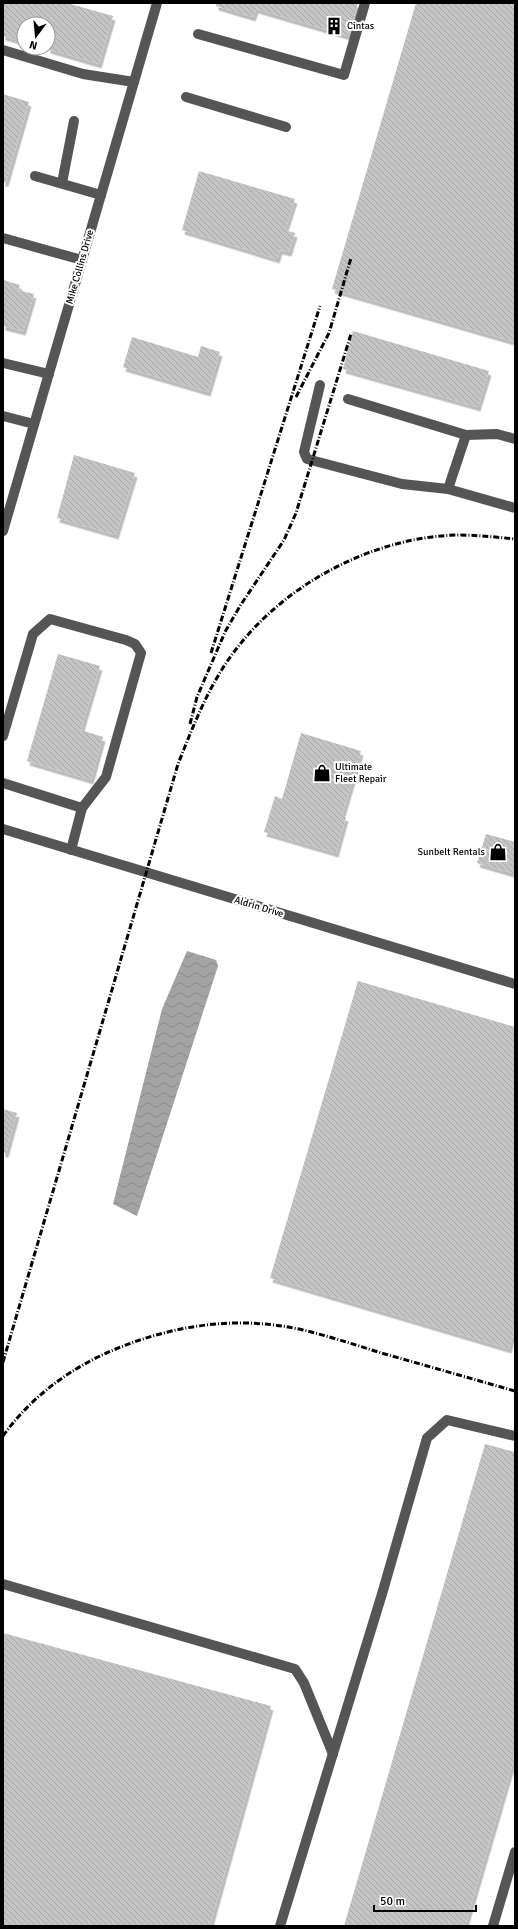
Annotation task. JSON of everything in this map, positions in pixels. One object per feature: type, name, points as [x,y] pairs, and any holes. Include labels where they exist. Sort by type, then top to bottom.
[{"type":"street","name":"Mike Collins Drive","points":[[3,531],[157,3]]},
{"type":"street","points":[[198,34],[344,75],[365,3]]},
{"type":"street","points":[[3,50],[83,74],[134,82]]},
{"type":"street","points":[[186,97],[286,127]]},
{"type":"street","points":[[62,183],[74,120]]},
{"type":"street","points":[[35,176],[102,194]]},
{"type":"street","points":[[3,238],[82,260]]},
{"type":"street","points":[[3,363],[49,374]]},
{"type":"street","points":[[320,385],[304,452],[307,459],[402,484],[448,489],[515,508]]},
{"type":"street","points":[[348,399],[466,435],[497,434],[515,439]]},
{"type":"street","points":[[3,416],[34,424]]},
{"type":"street","points":[[448,489],[466,435]]},
{"type":"street","points":[[3,736],[33,634],[40,626],[50,620],[126,640],[135,644],[141,653],[106,777],[82,808],[71,850]]},
{"type":"street","points":[[3,783],[82,808]]},
{"type":"street","name":"Aldrin Drive","points":[[3,830],[515,984]]},
{"type":"street","points":[[280,1926],[382,1594],[427,1438],[447,1420],[515,1436]]},
{"type":"street","points":[[3,1584],[295,1669],[304,1683],[333,1754]]},
{"type":"street","points":[[493,1926],[515,1852]]},
{"type":"water","points":[[187,951],[216,960],[218,966],[137,1216],[113,1204],[162,1009]]},
{"type":"building","points":[[3,3],[67,3],[113,16],[99,64],[56,51],[56,16],[16,16],[16,40],[3,36]]},
{"type":"building","name":"Cintas","points":[[216,3],[358,3],[348,36],[256,9],[253,17],[216,6]]},
{"type":"building","points":[[416,3],[515,3],[515,342],[332,289]]},
{"type":"building","points":[[3,94],[29,102],[6,182],[3,182]]},
{"type":"building","points":[[199,171],[295,199],[285,230],[295,233],[289,252],[280,250],[277,259],[182,230]]},
{"type":"building","points":[[3,280],[20,285],[18,290],[34,294],[23,331],[3,326]]},
{"type":"building","points":[[353,331],[489,371],[478,407],[343,369]]},
{"type":"building","points":[[132,337],[198,357],[201,346],[220,352],[208,392],[123,367]]},
{"type":"building","points":[[74,455],[135,473],[116,535],[57,518]]},
{"type":"building","points":[[58,654],[100,666],[81,730],[103,737],[91,780],[27,761]]},
{"type":"building","name":"Ultimate Fleet Repair","points":[[301,733],[361,751],[342,816],[346,817],[336,853],[264,832],[275,796],[282,799]]},
{"type":"building","name":"Sunbelt Rentals","points":[[486,834],[515,842],[515,874],[477,863]]},
{"type":"building","points":[[358,981],[515,1027],[515,1327],[509,1349],[270,1278]]},
{"type":"building","points":[[3,1109],[17,1113],[6,1153],[3,1153]]},
{"type":"building","points":[[485,1444],[515,1452],[515,1755],[465,1926],[344,1926]]},
{"type":"building","points":[[3,1633],[271,1706],[210,1926],[3,1926]]},
{"type":"railway","points":[[296,397],[329,333],[351,258]]},
{"type":"railway","points":[[211,653],[320,306]]},
{"type":"railway","points":[[190,724],[197,697],[225,632],[240,606],[284,540],[296,513],[351,334]]},
{"type":"railway","points":[[3,1362],[178,764],[203,704],[227,661],[257,625],[281,603],[307,584],[364,554],[395,544],[426,538],[464,535],[515,539]]},
{"type":"railway","points":[[3,1436],[25,1409],[38,1397],[65,1376],[95,1358],[134,1342],[157,1335],[205,1325],[254,1323],[303,1330],[515,1391]]},
{"type":"place","name":"Cintas","points":[[334,26]]},
{"type":"place","name":"Ultimate Fleet Repair","points":[[322,773]]},
{"type":"place","name":"Sunbelt Rentals","points":[[498,852]]}]
